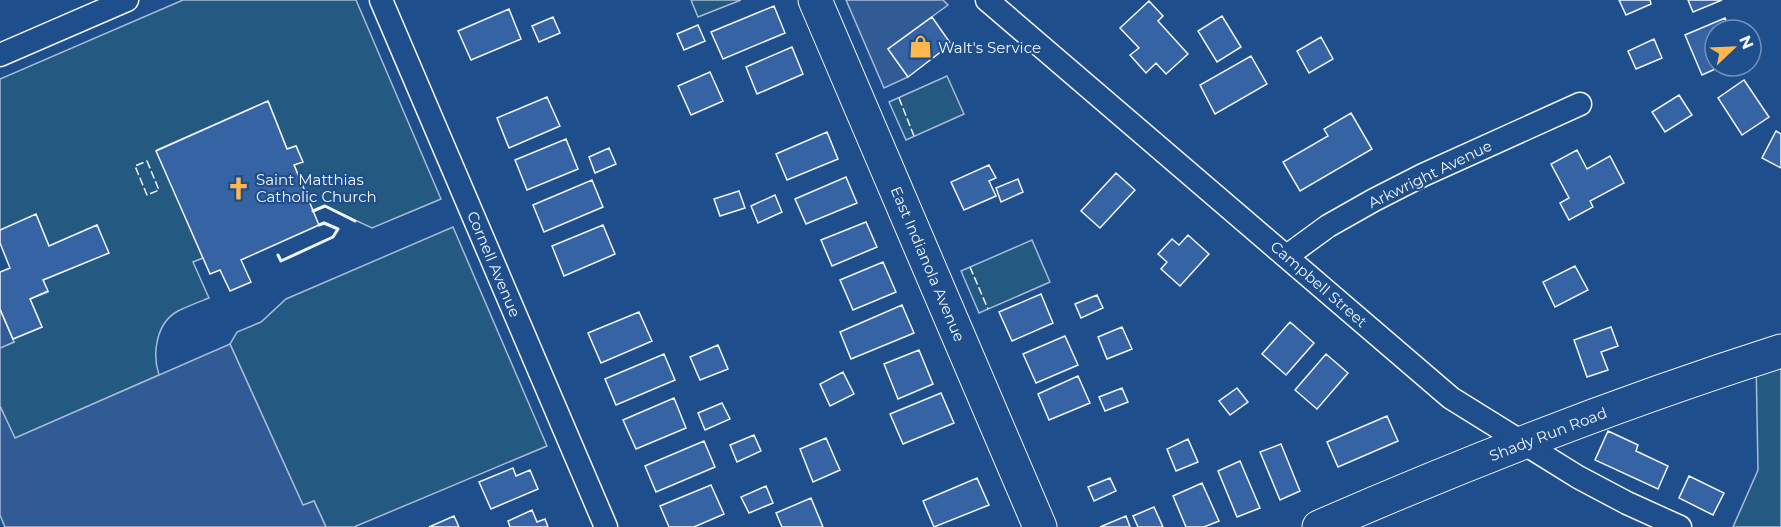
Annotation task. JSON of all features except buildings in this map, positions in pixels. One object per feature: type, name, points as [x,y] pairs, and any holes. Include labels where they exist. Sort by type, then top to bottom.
[{"type":"street","points":[[0,55],[127,0]]},
{"type":"street","name":"Cornell Avenue","points":[[381,0],[606,527]]},
{"type":"street","name":"East Indianola Avenue","points":[[815,0],[1040,527]]},
{"type":"street","name":"Campbell Street","points":[[987,0],[1451,398],[1578,477],[1680,527]]},
{"type":"street","name":"Arkwright Avenue","points":[[1287,256],[1328,226],[1374,200],[1423,175],[1580,104]]},
{"type":"street","name":"Shady Run Road","points":[[1319,527],[1408,488],[1524,443],[1703,375],[1781,351]]},
{"type":"shaded area","points":[[183,0],[356,0],[441,199],[372,228],[325,206],[313,211],[294,165],[302,161],[296,146],[287,149],[268,101],[157,150],[203,258],[193,262],[209,298],[178,311],[165,323],[160,331],[156,348],[159,375],[14,439],[0,406],[0,348],[14,342],[13,339],[42,327],[30,299],[48,292],[43,280],[108,253],[97,225],[49,246],[36,215],[0,230],[0,79]]},
{"type":"shaded area","points":[[691,0],[741,0],[698,17]]},
{"type":"shaded area","points":[[846,0],[943,0],[948,5],[888,49],[908,77],[884,88]]},
{"type":"shaded area","points":[[947,76],[964,114],[906,140],[889,102]]},
{"type":"shaded area","points":[[453,227],[547,446],[354,527],[326,527],[314,501],[303,506],[230,344],[237,332],[261,322],[286,299]]},
{"type":"shaded area","points":[[1032,240],[1050,282],[979,313],[961,271]]},
{"type":"shaded area","points":[[0,309],[14,342],[0,348]]},
{"type":"shaded area","points":[[230,344],[303,505],[314,501],[326,527],[5,527],[0,515],[0,406],[15,438]]},
{"type":"shaded area","points":[[1781,351],[1781,527],[1733,527],[1758,470],[1756,359]]},
{"type":"fence","points":[[899,98],[914,136]]},
{"type":"fence","points":[[147,161],[159,190],[147,195],[135,166],[147,161]]},
{"type":"fence","points":[[970,267],[988,309]]},
{"type":"wall","points":[[313,211],[325,206],[355,221]]},
{"type":"wall","points":[[278,255],[281,261],[333,237],[338,229],[324,223],[319,225]]},
{"type":"place","name":"Walt's Service","points":[[920,47]]},
{"type":"place","name":"Saint Matthias Catholic Church","points":[[238,188]]}]
